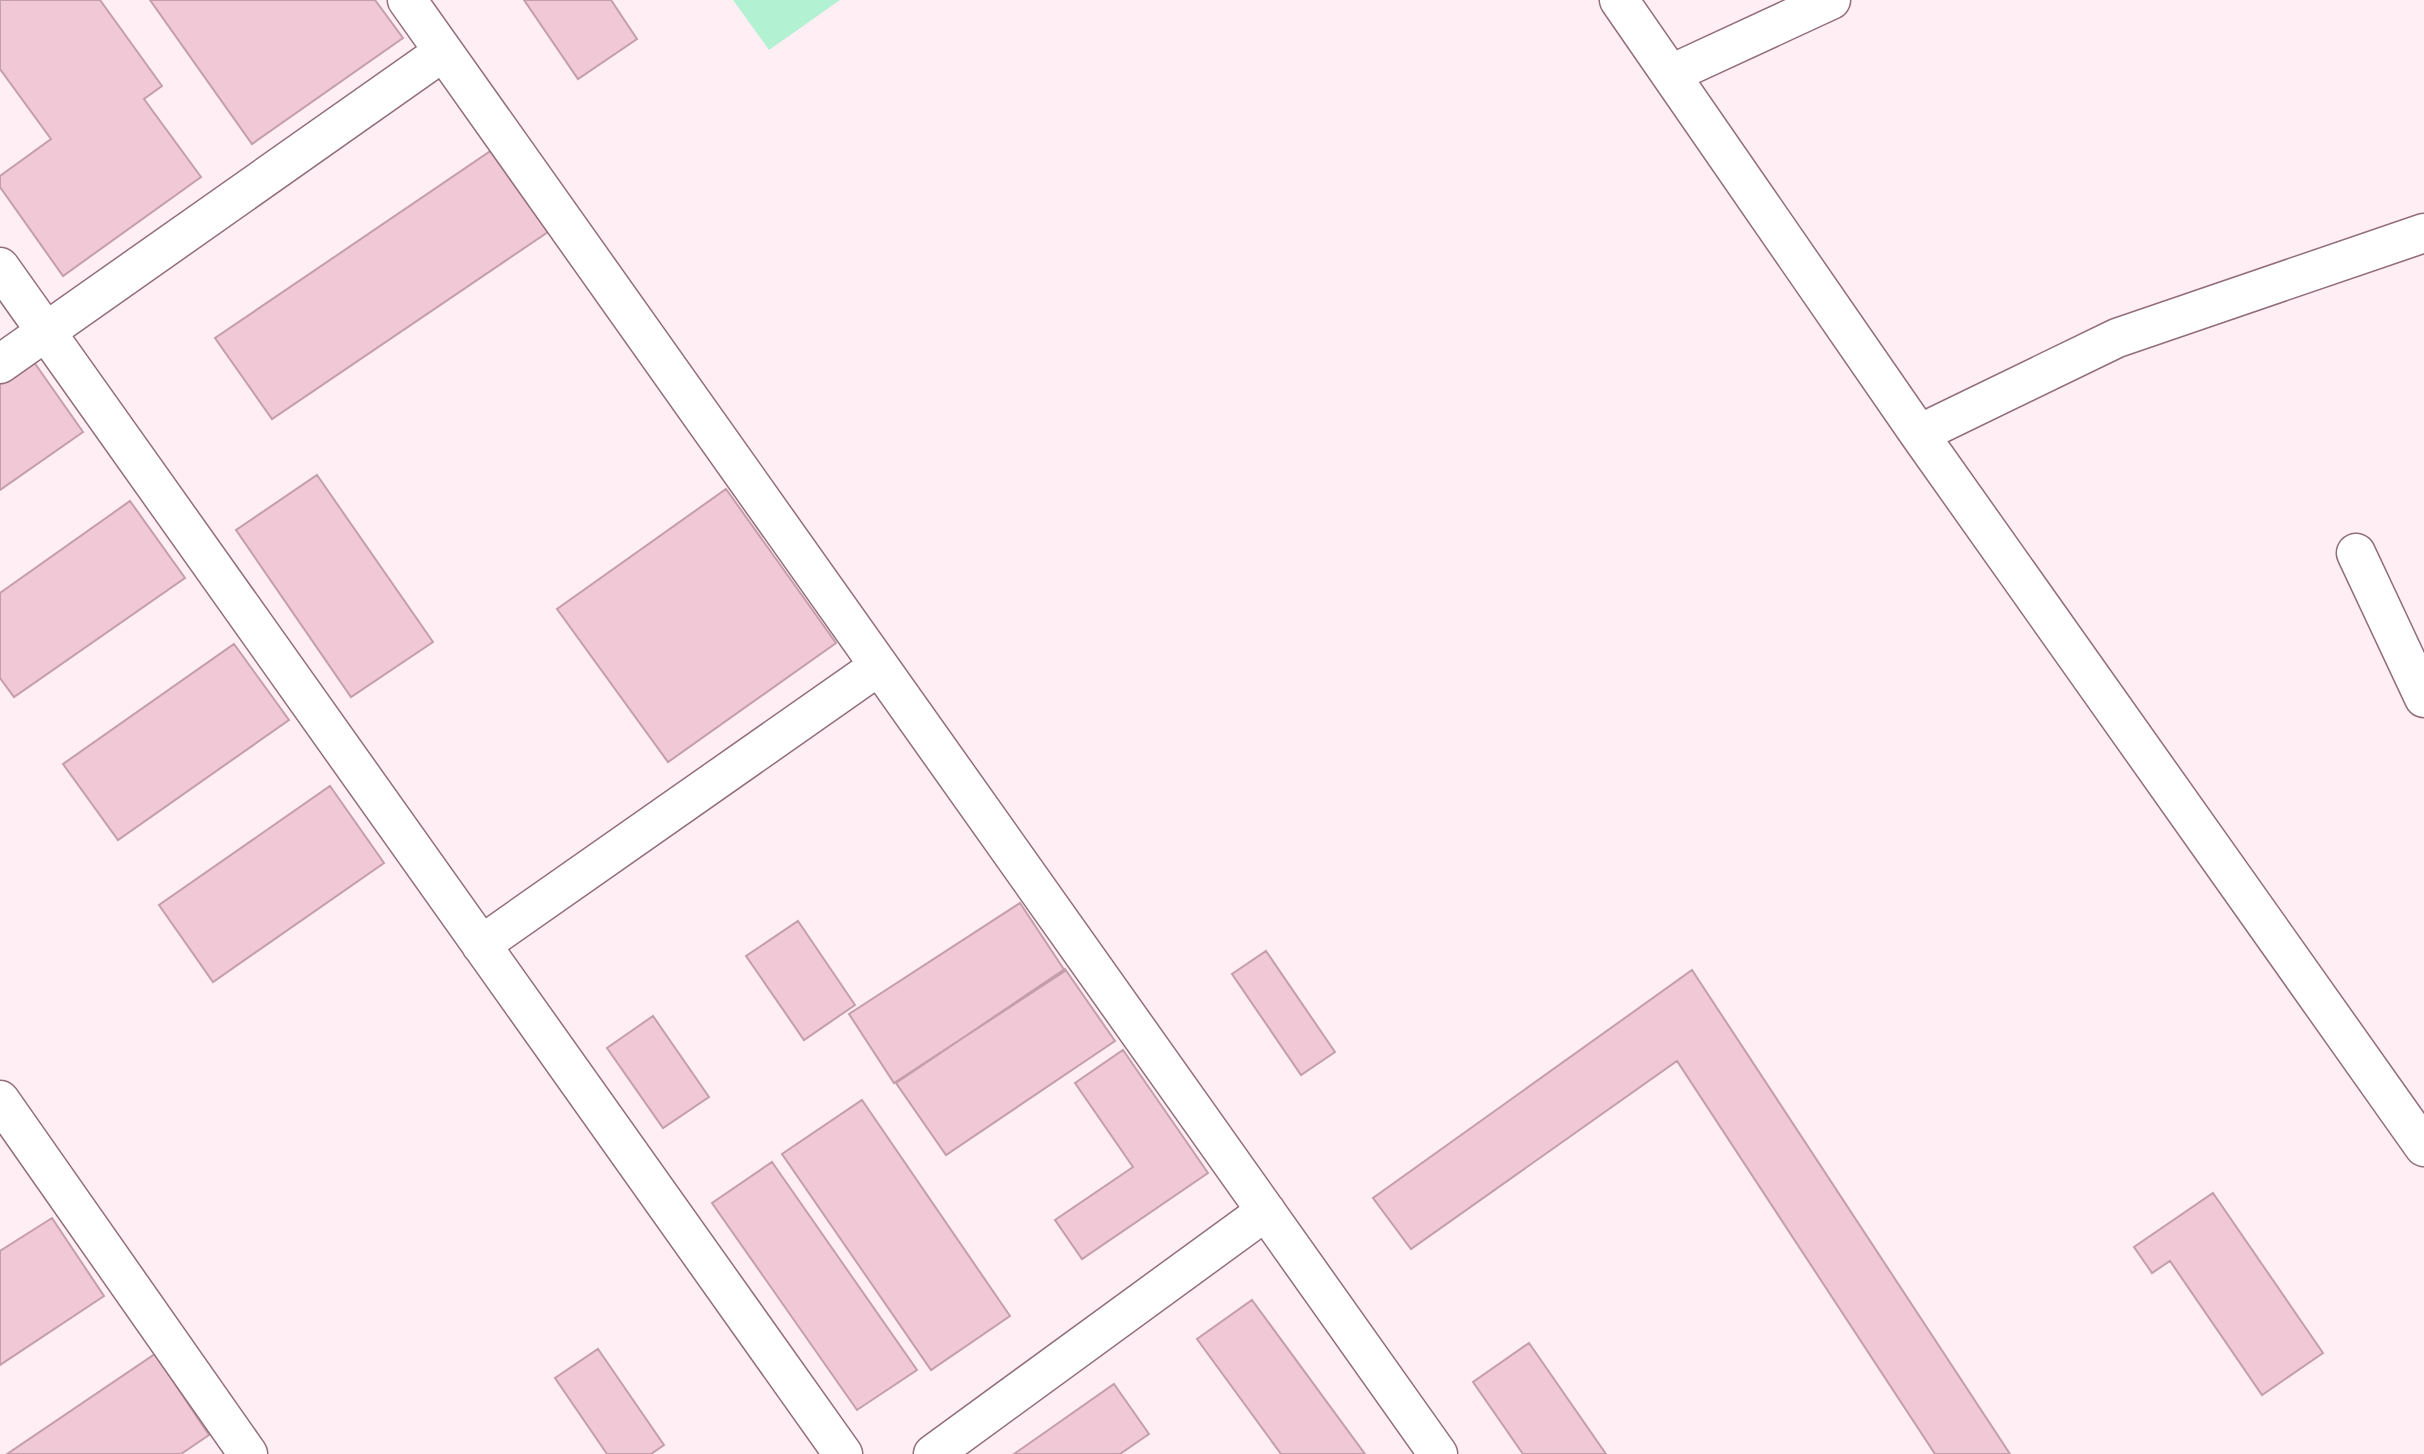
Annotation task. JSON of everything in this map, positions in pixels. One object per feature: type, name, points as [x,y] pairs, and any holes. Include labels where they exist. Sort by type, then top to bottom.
[{"type":"street","points":[[407,0],[1438,1454]]},
{"type":"street","points":[[1619,0],[1919,434],[2424,1147]]},
{"type":"street","points":[[1671,74],[1831,0]]},
{"type":"street","points":[[0,364],[443,52]]},
{"type":"street","points":[[1919,434],[2117,338],[2424,233]]},
{"type":"street","points":[[0,267],[843,1454]]},
{"type":"street","points":[[2356,554],[2424,698]]},
{"type":"street","points":[[481,945],[879,666]]},
{"type":"street","points":[[0,1100],[248,1454]]},
{"type":"street","points":[[933,1454],[1266,1212]]},
{"type":"green space","points":[[733,0],[840,0],[769,50]]},
{"type":"building","points":[[0,0],[100,0],[162,86],[144,99],[201,177],[63,276],[0,187],[0,176],[51,139],[0,69]]},
{"type":"building","points":[[150,0],[375,0],[403,38],[252,144]]},
{"type":"building","points":[[524,0],[611,0],[637,39],[578,79]]},
{"type":"building","points":[[492,150],[548,232],[272,419],[215,338]]},
{"type":"building","points":[[29,355],[83,432],[0,490],[0,375]]},
{"type":"building","points":[[317,475],[433,642],[351,697],[236,530]]},
{"type":"building","points":[[726,489],[836,643],[668,762],[557,609]]},
{"type":"building","points":[[130,501],[185,578],[14,697],[0,678],[0,593]]},
{"type":"building","points":[[234,644],[289,720],[118,840],[63,764]]},
{"type":"building","points":[[330,786],[384,863],[213,982],[159,905]]},
{"type":"building","points":[[1020,903],[1065,971],[894,1083],[849,1014]]},
{"type":"building","points":[[798,921],[855,1005],[804,1040],[746,956]]},
{"type":"building","points":[[1266,951],[1335,1052],[1301,1075],[1232,974]]},
{"type":"building","points":[[1065,969],[1115,1041],[946,1155],[896,1083]]},
{"type":"building","points":[[1692,970],[2010,1454],[1935,1454],[1677,1061],[1411,1249],[1373,1198]]},
{"type":"building","points":[[653,1016],[709,1097],[663,1128],[607,1048]]},
{"type":"building","points":[[1123,1050],[1208,1173],[1082,1259],[1055,1220],[1133,1167],[1075,1083]]},
{"type":"building","points":[[862,1100],[1010,1316],[931,1370],[782,1154]]},
{"type":"building","points":[[772,1162],[917,1370],[857,1410],[712,1203]]},
{"type":"building","points":[[2213,1193],[2323,1353],[2262,1395],[2170,1261],[2152,1273],[2134,1247]]},
{"type":"building","points":[[52,1218],[104,1296],[0,1365],[0,1251]]},
{"type":"building","points":[[1252,1300],[1365,1454],[1281,1454],[1197,1339]]},
{"type":"building","points":[[1529,1343],[1606,1454],[1523,1454],[1473,1382]]},
{"type":"building","points":[[598,1349],[664,1445],[651,1454],[607,1454],[555,1378]]},
{"type":"building","points":[[155,1354],[209,1435],[181,1454],[7,1454]]},
{"type":"building","points":[[1114,1384],[1149,1434],[1120,1454],[1014,1454]]}]
